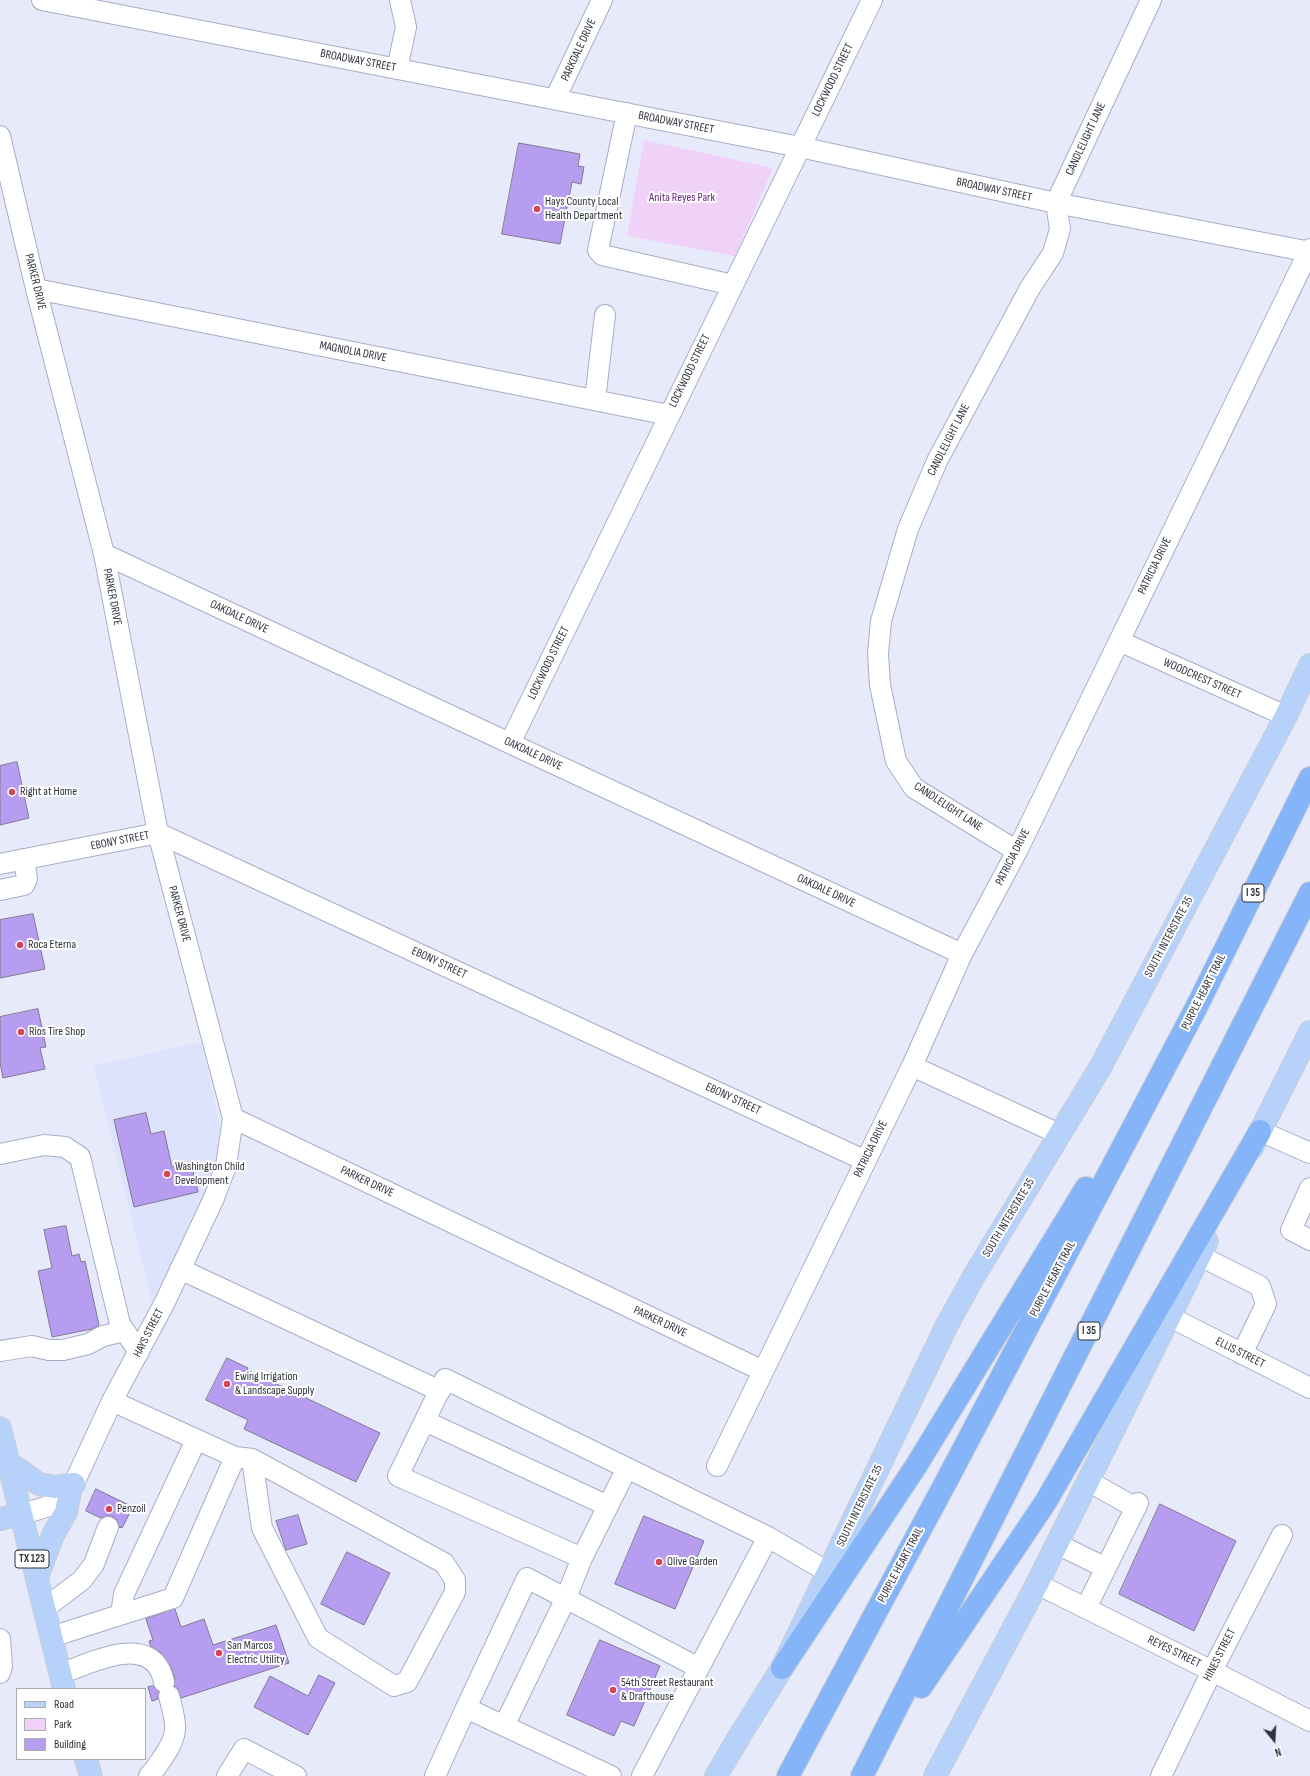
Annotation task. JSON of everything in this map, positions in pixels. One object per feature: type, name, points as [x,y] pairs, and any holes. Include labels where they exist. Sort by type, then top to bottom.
[{"type":"highway","name":"PURPLE HEART TRAIL","points":[[788,1776],[947,1480],[1196,1008],[1310,778]]},
{"type":"highway","name":"I 35","points":[[865,1772],[1310,893]]},
{"type":"highway","points":[[782,1668],[916,1466],[1196,1008]]},
{"type":"highway","points":[[865,1772],[1045,1503],[1260,1131]]},
{"type":"main road","name":"SOUTH INTERSTATE 35","points":[[716,1776],[738,1737],[782,1668],[947,1325],[974,1276],[1059,1134],[1102,1066],[1286,716],[1310,665]]},
{"type":"main road","points":[[935,1776],[1037,1584],[1310,1032]]},
{"type":"main road","name":"TX 123","points":[[0,1428],[62,1682]]},
{"type":"main road","points":[[8,1462],[39,1484],[72,1488],[66,1512],[54,1535],[37,1577]]},
{"type":"main road","points":[[0,1519],[21,1514]]},
{"type":"main road","points":[[86,1760],[91,1776]]},
{"type":"street","name":"BROADWAY STREET","points":[[42,0],[800,147],[1056,203],[1309,251]]},
{"type":"street","points":[[397,69],[406,27],[400,0]]},
{"type":"street","name":"PARKDALE DRIVE","points":[[555,99],[602,0]]},
{"type":"street","name":"LOCKWOOD STREET","points":[[510,743],[872,0]]},
{"type":"street","name":"CANDLELIGHT LANE","points":[[1017,851],[914,788],[896,761],[880,685],[878,653],[881,621],[908,529],[937,461],[1030,288],[1053,253],[1060,229],[1056,203],[1151,0]]},
{"type":"street","points":[[627,113],[598,250],[602,255],[733,284]]},
{"type":"street","name":"PARKER DRIVE","points":[[0,136],[36,288],[104,554],[158,833],[233,1118],[763,1371]]},
{"type":"street","name":"PATRICIA DRIVE","points":[[717,1466],[912,1066],[962,954],[1017,851],[1309,251]]},
{"type":"street","name":"MAGNOLIA DRIVE","points":[[36,288],[669,415]]},
{"type":"street","points":[[595,400],[604,315]]},
{"type":"street","name":"OAKDALE DRIVE","points":[[104,554],[962,954]]},
{"type":"street","name":"WOODCREST STREET","points":[[1119,641],[1286,716]]},
{"type":"street","name":"EBONY STREET","points":[[0,864],[158,833],[866,1161]]},
{"type":"street","points":[[0,890],[24,885],[27,879],[24,859]]},
{"type":"street","points":[[912,1066],[1059,1134]]},
{"type":"street","name":"HAYS STREET","points":[[21,1514],[63,1500],[72,1488],[112,1401],[139,1352],[214,1198],[226,1166],[233,1118]]},
{"type":"street","points":[[1260,1131],[1310,1152]]},
{"type":"street","points":[[0,1154],[44,1145],[65,1147],[80,1157],[120,1324],[139,1352]]},
{"type":"street","points":[[1310,1188],[1291,1230],[1310,1240]]},
{"type":"street","points":[[1200,1256],[1260,1286],[1266,1304],[1242,1354]]},
{"type":"street","points":[[180,1269],[440,1390]]},
{"type":"street","name":"ELLIS STREET","points":[[1170,1317],[1310,1388]]},
{"type":"street","points":[[0,1351],[32,1346],[49,1350],[63,1350],[88,1344],[103,1336],[125,1331]]},
{"type":"street","points":[[582,1558],[398,1476],[445,1379],[768,1537],[828,1572]]},
{"type":"street","points":[[112,1401],[196,1440],[243,1458],[444,1563],[455,1580],[455,1592],[407,1682],[394,1686],[318,1638],[262,1528],[243,1458]]},
{"type":"street","points":[[425,1421],[608,1506]]},
{"type":"street","points":[[124,1613],[122,1608],[124,1594],[196,1440]]},
{"type":"street","points":[[51,1637],[173,1598],[243,1458]]},
{"type":"street","points":[[504,1726],[566,1598],[582,1558],[627,1468]]},
{"type":"street","points":[[1086,1608],[1137,1506],[1088,1481]]},
{"type":"street","points":[[45,1608],[82,1580],[94,1564],[108,1527]]},
{"type":"street","name":"HINES STREET","points":[[1161,1776],[1212,1671],[1282,1535]]},
{"type":"street","points":[[642,1776],[768,1537]]},
{"type":"street","points":[[1057,1544],[1106,1568]]},
{"type":"street","points":[[435,1776],[527,1578],[699,1668]]},
{"type":"street","name":"REYES STREET","points":[[1037,1584],[1310,1721]]},
{"type":"street","points":[[0,1639],[2,1666],[0,1673]]},
{"type":"street","points":[[62,1682],[114,1656],[127,1653],[148,1657],[160,1670],[174,1716],[175,1736],[172,1744],[155,1770],[149,1776]]},
{"type":"street","points":[[466,1708],[611,1776]]},
{"type":"street","points":[[227,1776],[244,1749],[296,1776]]},
{"type":"shaded area","name":"Washington Child Development","points":[[201,1042],[220,1128],[219,1151],[210,1183],[152,1303],[94,1066]]},
{"type":"green space","name":"Anita Reyes Park","points":[[644,140],[773,168],[735,256],[627,236]]},
{"type":"building","name":"Hays County Local Health Department","points":[[519,143],[580,154],[578,166],[584,167],[581,184],[572,182],[560,244],[502,234]]},
{"type":"building","name":"Right at Home","points":[[17,762],[29,818],[0,825],[0,766]]},
{"type":"building","name":"Roca Eterna","points":[[33,914],[45,969],[0,978],[0,920]]},
{"type":"building","name":"Rios Tire Shop","points":[[38,1009],[46,1047],[40,1048],[45,1069],[3,1078],[0,1063],[0,1017]]},
{"type":"building","points":[[146,1113],[151,1134],[164,1131],[172,1167],[191,1162],[198,1192],[134,1207],[114,1120]]},
{"type":"building","points":[[66,1226],[72,1256],[79,1254],[81,1262],[85,1261],[99,1325],[92,1329],[52,1337],[38,1271],[52,1268],[44,1230]]},
{"type":"building","points":[[227,1358],[248,1368],[247,1370],[380,1433],[356,1482],[244,1429],[248,1420],[206,1400]]},
{"type":"building","name":"Penzoil","points":[[96,1489],[133,1507],[122,1528],[119,1527],[117,1520],[112,1516],[101,1518],[86,1511]]},
{"type":"building","points":[[1160,1504],[1236,1541],[1194,1631],[1119,1594]]},
{"type":"building","points":[[298,1515],[307,1544],[286,1550],[276,1521]]},
{"type":"building","name":"Olive Garden","points":[[644,1516],[704,1541],[675,1609],[615,1584]]},
{"type":"building","points":[[347,1552],[390,1573],[364,1625],[321,1604]]},
{"type":"building","name":"San Marcos Electric Utility","points":[[175,1609],[181,1627],[204,1619],[213,1645],[276,1625],[289,1663],[181,1698],[177,1688],[174,1686],[175,1679],[170,1665],[160,1652],[151,1647],[149,1641],[153,1640],[146,1619]]},
{"type":"building","name":"54th Street Restaurant & Drafthouse","points":[[600,1640],[660,1666],[634,1726],[621,1721],[614,1736],[567,1715]]},
{"type":"building","points":[[319,1675],[335,1683],[308,1735],[254,1707],[270,1676],[308,1696]]},
{"type":"building","points":[[153,1686],[159,1692],[158,1699],[152,1701],[148,1687]]},
{"type":"place","name":"Hays County Local Health Department","points":[[537,209]]},
{"type":"place","name":"Right at Home","points":[[12,792]]},
{"type":"place","name":"Roca Eterna","points":[[20,945]]},
{"type":"place","name":"Rios Tire Shop","points":[[21,1032]]},
{"type":"place","name":"Washington Child Development","points":[[167,1174]]},
{"type":"place","name":"Ewing Irrigation & Landscape Supply","points":[[227,1384]]},
{"type":"place","name":"Penzoil","points":[[109,1509]]},
{"type":"place","name":"Olive Garden","points":[[659,1562]]},
{"type":"place","name":"San Marcos Electric Utility","points":[[219,1653]]},
{"type":"place","name":"54th Street Restaurant & Drafthouse","points":[[613,1690]]}]
